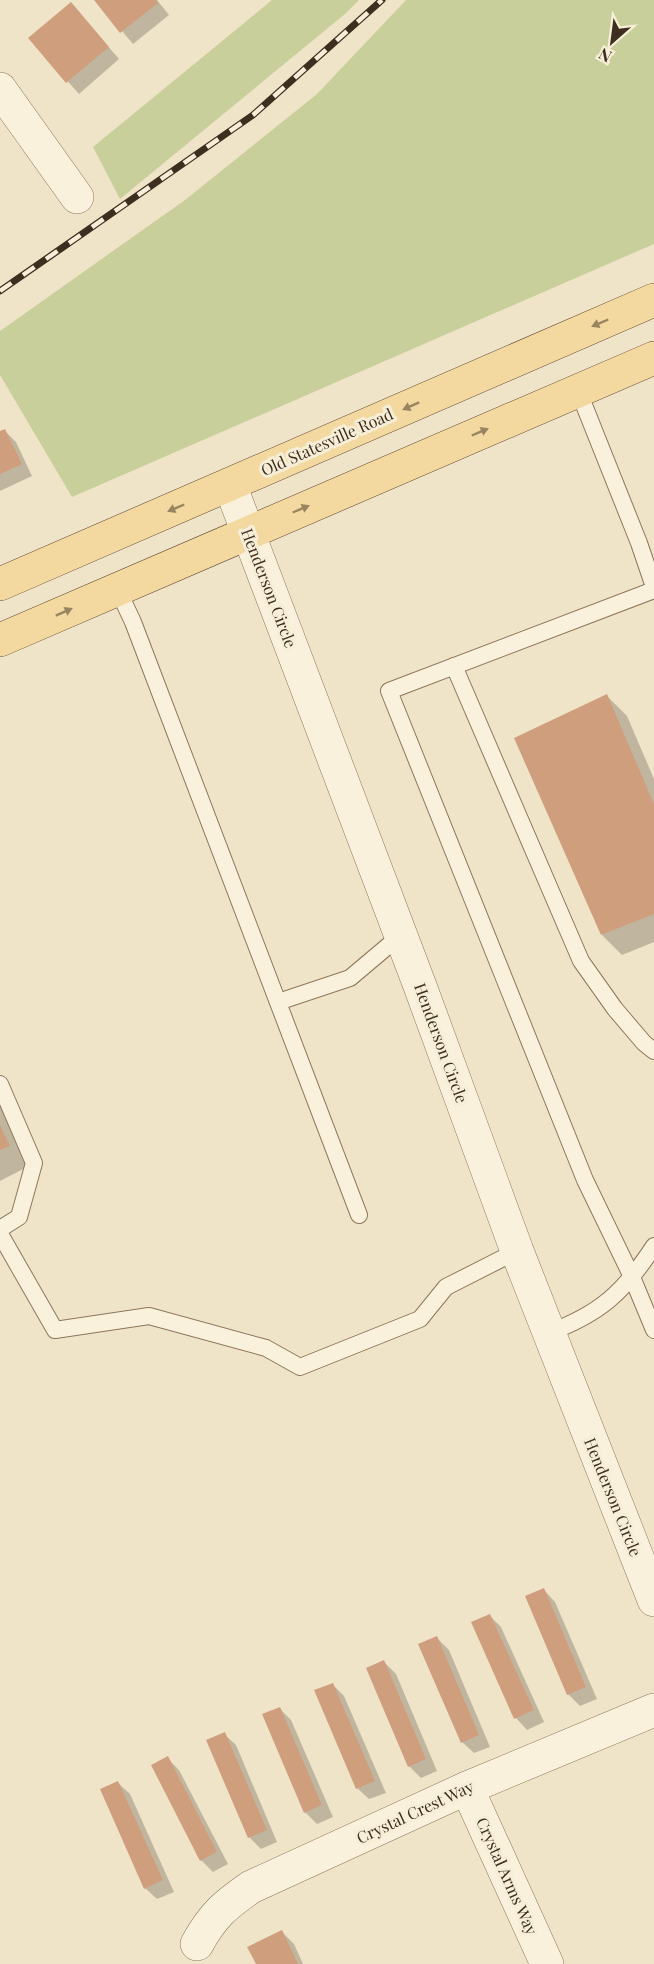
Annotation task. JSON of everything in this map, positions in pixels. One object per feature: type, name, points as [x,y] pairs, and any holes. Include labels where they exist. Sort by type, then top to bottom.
[{"type":"main road","name":"Old Statesville Road","points":[[0,584],[654,300]]},
{"type":"main road","points":[[0,640],[654,358]]},
{"type":"street","points":[[0,89],[77,197]]},
{"type":"street","name":"Henderson Circle","points":[[230,485],[401,935],[548,1333],[654,1600]]},
{"type":"street","name":"Crystal Crest Way","points":[[197,1944],[207,1926],[226,1904],[251,1887],[467,1788],[654,1710]]},
{"type":"street","name":"Crystal Arms Way","points":[[467,1788],[547,1964]]},
{"type":"lane","points":[[578,390],[639,543],[654,589],[389,691],[585,1180],[632,1277],[654,1330]]},
{"type":"lane","points":[[117,588],[133,622],[359,1215]]},
{"type":"lane","points":[[454,666],[581,962],[615,1009],[644,1043],[654,1051]]},
{"type":"lane","points":[[278,1002],[350,978],[401,935]]},
{"type":"lane","points":[[0,1084],[34,1162],[19,1217],[0,1229]]},
{"type":"lane","points":[[0,1234],[55,1330],[149,1316],[266,1348],[300,1366],[420,1319],[446,1287],[517,1251]]},
{"type":"lane","points":[[548,1333],[575,1323],[613,1299],[654,1246]]},
{"type":"green space","points":[[272,0],[359,0],[345,14],[120,199],[93,147]]},
{"type":"green space","points":[[406,0],[654,0],[654,244],[72,497],[0,375],[0,331],[185,200],[317,94]]},
{"type":"building","points":[[94,0],[156,0],[158,3],[120,33]]},
{"type":"building","points":[[71,2],[109,47],[66,83],[28,38]]},
{"type":"building","points":[[5,429],[22,464],[0,474],[0,431]]},
{"type":"building","points":[[607,694],[654,804],[654,914],[601,935],[514,738]]},
{"type":"building","points":[[0,1125],[10,1146],[0,1150]]},
{"type":"building","points":[[544,1588],[586,1687],[567,1695],[525,1596]]},
{"type":"building","points":[[490,1614],[534,1710],[514,1719],[471,1622]]},
{"type":"building","points":[[437,1636],[479,1735],[461,1743],[418,1644]]},
{"type":"building","points":[[384,1660],[426,1759],[408,1767],[366,1668]]},
{"type":"building","points":[[333,1683],[375,1781],[356,1789],[314,1690]]},
{"type":"building","points":[[280,1707],[322,1805],[304,1813],[262,1714]]},
{"type":"building","points":[[225,1732],[267,1830],[248,1838],[206,1740]]},
{"type":"building","points":[[168,1756],[217,1852],[200,1861],[151,1765]]},
{"type":"building","points":[[118,1781],[163,1880],[144,1889],[100,1789]]},
{"type":"building","points":[[282,1930],[298,1964],[256,1964],[247,1947]]},
{"type":"railway","points":[[0,291],[253,115],[382,0]]}]
